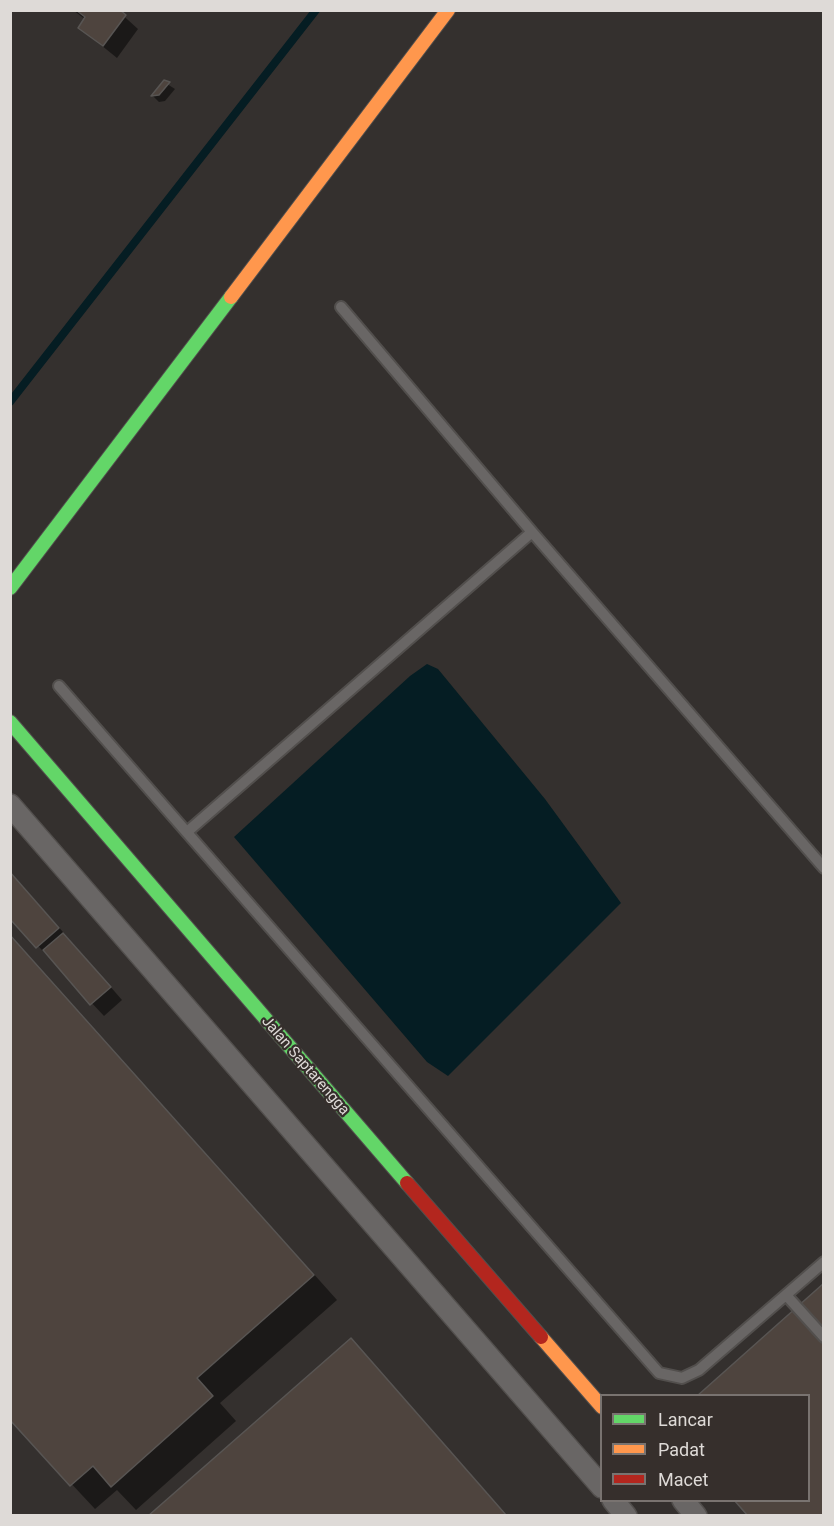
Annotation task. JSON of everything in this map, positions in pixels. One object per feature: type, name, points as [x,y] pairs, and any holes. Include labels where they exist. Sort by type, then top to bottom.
[{"type":"street","points":[[10,588],[448,10]]},
{"type":"street","name":"Jalan Saptarengga","points":[[10,722],[281,1039],[600,1405]]},
{"type":"street","points":[[10,805],[600,1485]]},
{"type":"street","points":[[615,1502],[626,1515]]},
{"type":"street","points":[[685,1502],[696,1515]]},
{"type":"lane","points":[[341,307],[532,532],[824,868]]},
{"type":"lane","points":[[187,832],[532,532]]},
{"type":"lane","points":[[59,686],[659,1373],[682,1378],[699,1370],[824,1262]]},
{"type":"lane","points":[[786,1295],[824,1337]]},
{"type":"water","points":[[427,664],[438,669],[545,799],[621,903],[448,1076],[427,1062],[234,837],[410,676]]},
{"type":"building","points":[[76,10],[120,10],[126,15],[103,46],[78,28],[85,17]]},
{"type":"building","points":[[164,80],[170,82],[159,95],[151,96]]},
{"type":"building","points":[[10,872],[59,928],[36,948],[10,919]]},
{"type":"building","points":[[63,933],[111,987],[90,1005],[43,950]]},
{"type":"building","points":[[10,935],[314,1275],[197,1378],[213,1396],[111,1487],[93,1466],[70,1486],[10,1420]]},
{"type":"building","points":[[824,1283],[824,1516],[748,1516],[736,1502],[810,1502],[810,1394],[699,1394]]},
{"type":"building","points":[[351,1338],[507,1516],[148,1516]]},
{"type":"waterway","points":[[10,402],[316,10]]},
{"type":"traffic: fast","points":[[10,588],[231,297]]},
{"type":"traffic: fast","points":[[10,722],[407,1183]]},
{"type":"traffic: slow","points":[[231,297],[448,10]]},
{"type":"traffic: slow","points":[[541,1337],[600,1405]]},
{"type":"traffic: jam","points":[[407,1183],[541,1337]]}]
